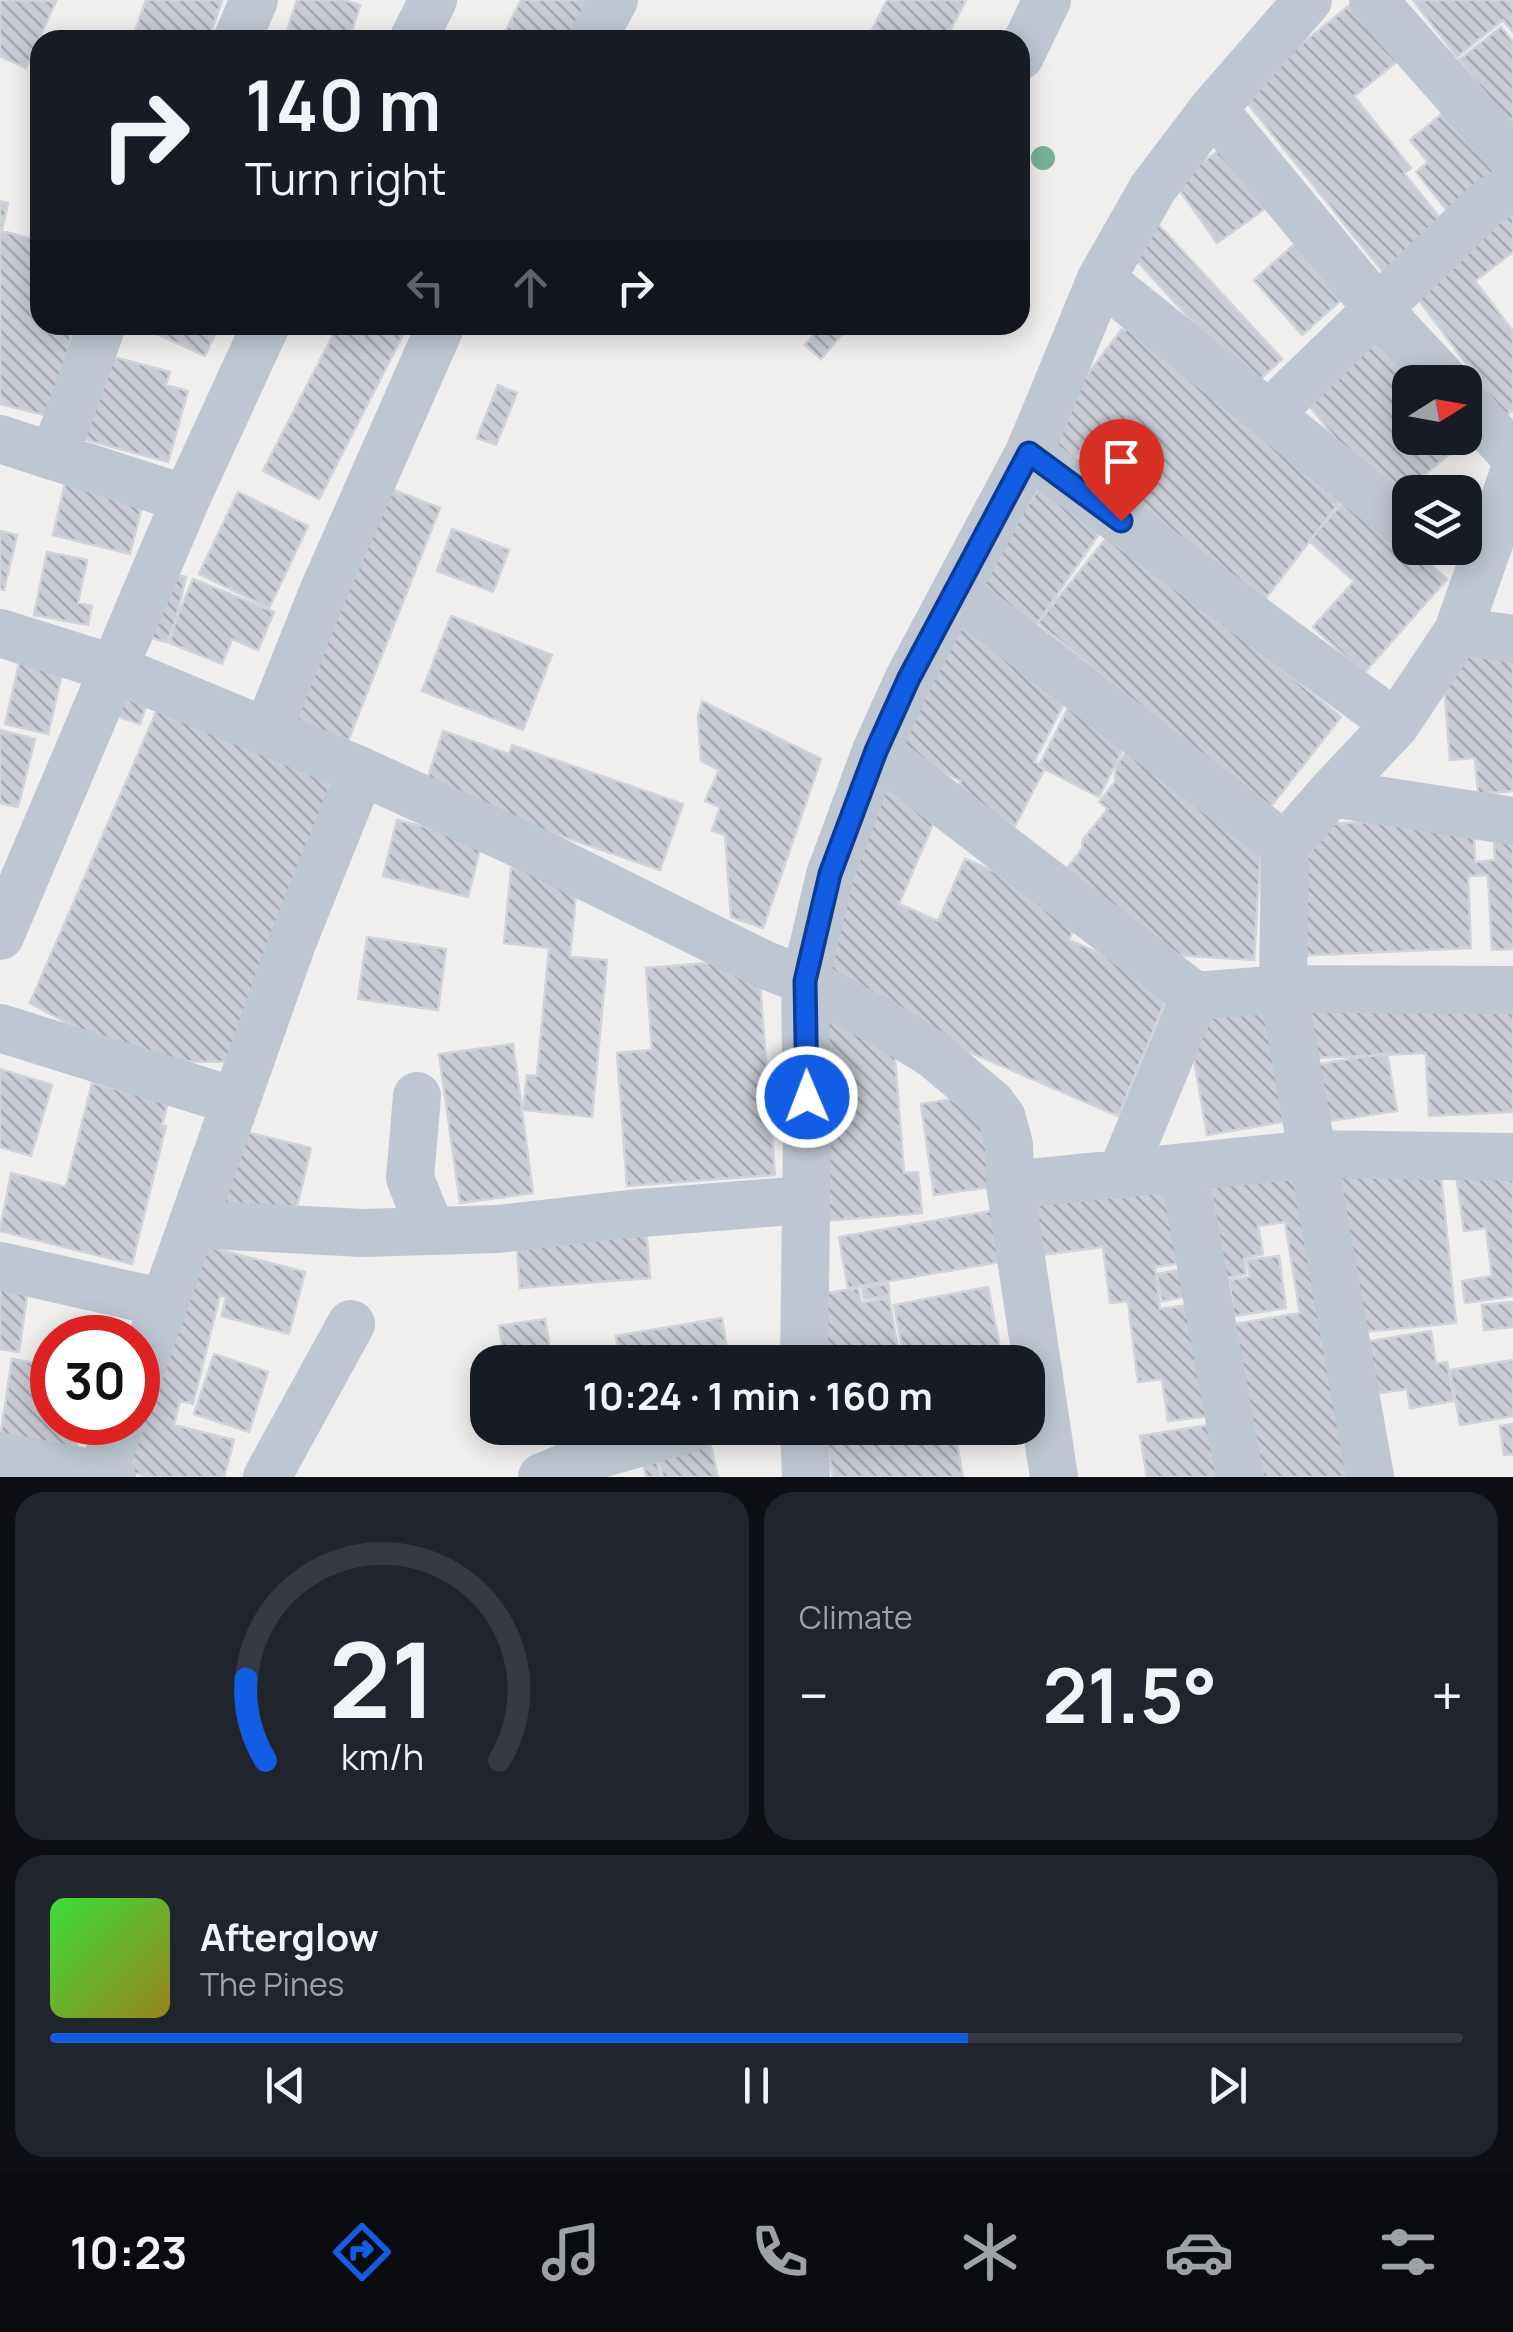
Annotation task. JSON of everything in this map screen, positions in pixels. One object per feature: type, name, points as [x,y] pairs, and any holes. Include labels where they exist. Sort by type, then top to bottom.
[{"type":"street","points":[[241,30],[254,0]]},
{"type":"street","points":[[418,30],[434,0]]},
{"type":"street","points":[[598,30],[614,0]]},
{"type":"street","points":[[1030,36],[1048,0]]},
{"type":"street","points":[[804,1345],[808,1136],[805,981],[830,874],[876,751],[909,678],[1029,453],[1101,278],[1153,188],[1213,109],[1308,0]]},
{"type":"street","points":[[1373,0],[1513,159]]},
{"type":"street","points":[[1213,109],[1378,309],[1430,365]]},
{"type":"street","points":[[1270,414],[1486,204],[1513,186]]},
{"type":"street","points":[[1101,278],[1392,513]]},
{"type":"street","points":[[54,456],[98,335]]},
{"type":"street","points":[[0,936],[18,848],[115,669],[186,498],[261,335]]},
{"type":"street","points":[[268,732],[324,592],[438,335]]},
{"type":"street","points":[[1482,421],[1513,455]]},
{"type":"street","points":[[0,440],[186,498]]},
{"type":"street","points":[[1029,453],[1396,724]]},
{"type":"street","points":[[1370,1477],[1282,989],[1285,846],[1396,724],[1458,631],[1513,475]]},
{"type":"street","points":[[1455,565],[1474,580]]},
{"type":"street","points":[[955,592],[1285,846]]},
{"type":"street","points":[[1458,631],[1513,639]]},
{"type":"street","points":[[0,633],[115,669],[360,771],[805,981],[934,1055],[991,1102],[1002,1118],[1009,1145],[1010,1185],[1054,1477]]},
{"type":"street","points":[[876,751],[1195,996],[1282,989],[1513,990]]},
{"type":"street","points":[[160,1315],[234,1101],[360,771]]},
{"type":"street","points":[[1330,793],[1513,821]]},
{"type":"street","points":[[1121,1175],[1195,996]]},
{"type":"street","points":[[0,1028],[234,1101]]},
{"type":"street","points":[[417,1096],[410,1178],[431,1231]]},
{"type":"street","points":[[1010,1185],[1312,1154],[1513,1157]]},
{"type":"street","points":[[1184,1167],[1240,1477]]},
{"type":"street","points":[[192,1224],[362,1233],[498,1229],[804,1200]]},
{"type":"street","points":[[0,1266],[164,1303]]},
{"type":"street","points":[[267,1477],[351,1324]]},
{"type":"street","points":[[0,1456],[105,1476],[114,1445]]},
{"type":"street","points":[[542,1477],[632,1445]]},
{"type":"street","points":[[805,1445],[806,1477]]},
{"type":"building","points":[[0,0],[56,1],[43,30],[30,30],[30,59],[26,68],[0,56]]},
{"type":"building","points":[[146,0],[222,1],[212,30],[136,30]]},
{"type":"building","points":[[297,0],[343,0],[360,5],[352,30],[287,30]]},
{"type":"building","points":[[521,0],[592,0],[578,30],[506,30]]},
{"type":"building","points":[[887,0],[966,0],[950,30],[872,30]]},
{"type":"building","points":[[1356,0],[1408,53],[1354,96],[1411,168],[1404,173],[1444,223],[1383,272],[1240,94]]},
{"type":"building","points":[[1413,0],[1513,0],[1513,32],[1503,20],[1457,57]]},
{"type":"building","points":[[1501,27],[1513,42],[1513,128],[1459,60]]},
{"type":"building","points":[[1455,103],[1507,167],[1450,214],[1416,172],[1428,162],[1410,140]]},
{"type":"building","points":[[1231,142],[1273,203],[1217,243],[1174,182]]},
{"type":"building","points":[[1513,197],[1513,252],[1475,281],[1513,331],[1513,410],[1505,416],[1482,385],[1482,365],[1467,365],[1404,280]]},
{"type":"building","points":[[0,201],[8,203],[2,231],[30,238],[30,335],[72,335],[52,417],[0,404]]},
{"type":"building","points":[[1157,223],[1282,359],[1252,387],[1127,250]]},
{"type":"building","points":[[1308,232],[1356,287],[1302,335],[1254,280]]},
{"type":"building","points":[[1377,314],[1418,365],[1392,365],[1392,455],[1449,455],[1424,475],[1392,475],[1392,501],[1388,504],[1291,383]]},
{"type":"building","points":[[1133,323],[1349,490],[1262,603],[1112,487],[1126,469],[1088,440],[1073,460],[1041,435],[1122,329],[1125,331]]},
{"type":"building","points":[[159,335],[214,335],[205,356]]},
{"type":"building","points":[[333,335],[403,335],[319,499],[263,471]]},
{"type":"building","points":[[814,335],[841,335],[821,359],[805,345]]},
{"type":"building","points":[[102,354],[170,372],[166,385],[188,391],[168,462],[80,438]]},
{"type":"building","points":[[498,385],[517,393],[496,445],[477,438]]},
{"type":"building","points":[[69,466],[147,486],[130,554],[53,535]]},
{"type":"building","points":[[1043,482],[1105,525],[1036,625],[975,582]]},
{"type":"building","points":[[376,483],[440,508],[348,741],[284,715]]},
{"type":"building","points":[[238,492],[308,526],[269,608],[199,574]]},
{"type":"building","points":[[1346,499],[1392,533],[1392,565],[1431,565],[1447,579],[1364,673],[1313,627],[1354,581],[1309,541]]},
{"type":"building","points":[[452,529],[509,550],[493,592],[437,571]]},
{"type":"building","points":[[0,531],[17,535],[4,590],[0,589]]},
{"type":"building","points":[[1112,531],[1341,717],[1268,810],[1038,623]]},
{"type":"building","points":[[47,552],[87,560],[78,603],[92,606],[88,625],[34,615]]},
{"type":"building","points":[[163,572],[186,577],[170,643],[148,637]]},
{"type":"building","points":[[193,579],[274,612],[258,650],[232,639],[222,664],[167,642]]},
{"type":"building","points":[[451,616],[552,655],[523,730],[422,691]]},
{"type":"building","points":[[955,618],[1076,680],[1034,762],[1045,768],[1015,826],[954,795],[961,781],[890,745]]},
{"type":"building","points":[[1513,653],[1513,791],[1478,794],[1475,758],[1450,760],[1442,659]]},
{"type":"building","points":[[20,660],[63,670],[48,734],[5,724]]},
{"type":"building","points":[[122,681],[151,692],[140,724],[110,714]]},
{"type":"building","points":[[161,701],[333,776],[241,1062],[138,1061],[30,1003]]},
{"type":"building","points":[[702,701],[821,759],[763,928],[731,917],[725,835],[712,831],[720,807],[705,801],[719,770],[701,761],[698,717]]},
{"type":"building","points":[[1071,702],[1131,733],[1099,797],[1039,766]]},
{"type":"building","points":[[0,730],[35,739],[18,807],[0,803]]},
{"type":"building","points":[[443,731],[509,754],[512,745],[683,804],[660,870],[424,789]]},
{"type":"building","points":[[1134,743],[1261,846],[1254,960],[1173,955],[1067,868],[1082,849],[1083,839],[1108,809],[1099,802],[1115,782],[1116,765]]},
{"type":"building","points":[[872,781],[939,810],[899,904],[938,921],[965,859],[1082,909],[1069,940],[1172,985],[1118,1116],[804,981]]},
{"type":"building","points":[[1473,817],[1475,862],[1495,860],[1493,825],[1513,824],[1513,949],[1492,950],[1488,875],[1468,876],[1471,948],[1292,956],[1286,826]]},
{"type":"building","points":[[397,820],[482,841],[468,897],[383,876]]},
{"type":"building","points":[[511,868],[578,874],[570,957],[607,960],[592,1117],[523,1110],[527,1075],[537,1076],[549,948],[504,943]]},
{"type":"building","points":[[367,937],[446,949],[438,1010],[358,999]]},
{"type":"building","points":[[758,959],[775,1175],[627,1186],[617,1053],[652,1050],[646,968]]},
{"type":"building","points":[[1513,982],[1513,1112],[1429,1116],[1426,1053],[1293,1059],[1290,992]]},
{"type":"building","points":[[1276,990],[1299,1119],[1207,1135],[1185,1006]]},
{"type":"building","points":[[810,1007],[893,1033],[904,1173],[918,1172],[922,1213],[825,1221]]},
{"type":"building","points":[[513,1044],[533,1193],[460,1203],[439,1054]]},
{"type":"building","points":[[1387,1053],[1397,1111],[1328,1121],[1319,1064]]},
{"type":"building","points":[[0,1069],[52,1085],[31,1156],[0,1147]]},
{"type":"building","points":[[92,1083],[168,1102],[162,1125],[166,1126],[132,1264],[0,1231],[11,1173],[66,1187]]},
{"type":"building","points":[[984,1094],[997,1186],[934,1195],[921,1104]]},
{"type":"building","points":[[221,1126],[311,1148],[296,1211],[198,1223]]},
{"type":"building","points":[[1438,1147],[1456,1323],[1353,1333],[1335,1157]]},
{"type":"building","points":[[1308,1151],[1361,1477],[1255,1477],[1230,1325],[1300,1313],[1285,1222],[1258,1226],[1263,1254],[1244,1258],[1246,1274],[1226,1278],[1207,1167]]},
{"type":"building","points":[[1513,1153],[1513,1296],[1465,1303],[1462,1281],[1492,1276],[1486,1228],[1464,1231],[1455,1168]]},
{"type":"building","points":[[1181,1172],[1189,1262],[1155,1267],[1160,1309],[1205,1303],[1219,1415],[1168,1421],[1162,1379],[1138,1382],[1128,1301],[1110,1303],[1103,1247],[1033,1256],[1024,1191]]},
{"type":"building","points":[[997,1210],[1006,1261],[848,1288],[839,1237]]},
{"type":"building","points":[[645,1215],[650,1278],[520,1288],[515,1225]]},
{"type":"building","points":[[185,1241],[305,1272],[289,1334],[222,1316],[226,1297],[220,1295],[193,1404],[180,1401],[174,1425],[234,1440],[224,1477],[149,1477],[112,1467],[125,1445],[160,1445],[157,1315]]},
{"type":"building","points":[[1279,1256],[1286,1308],[1234,1316],[1229,1280],[1250,1277],[1247,1260]]},
{"type":"building","points":[[1195,1267],[1200,1294],[1162,1301],[1157,1274]]},
{"type":"building","points":[[0,1278],[29,1282],[19,1352],[0,1349]]},
{"type":"building","points":[[888,1284],[889,1296],[864,1299],[862,1288]]},
{"type":"building","points":[[988,1287],[1000,1345],[902,1345],[894,1305]]},
{"type":"building","points":[[858,1288],[861,1303],[889,1298],[897,1345],[824,1345],[816,1295]]},
{"type":"building","points":[[1513,1302],[1513,1327],[1484,1330],[1482,1305]]},
{"type":"building","points":[[722,1318],[726,1345],[617,1345],[616,1336]]},
{"type":"building","points":[[545,1319],[549,1345],[502,1345],[499,1326]]},
{"type":"building","points":[[1431,1331],[1436,1364],[1447,1362],[1454,1401],[1410,1408],[1407,1389],[1373,1394],[1365,1342]]},
{"type":"building","points":[[214,1354],[268,1372],[249,1432],[194,1414]]},
{"type":"building","points":[[12,1359],[30,1362],[30,1442],[0,1438]]},
{"type":"building","points":[[1513,1360],[1513,1416],[1460,1425],[1450,1370]]},
{"type":"building","points":[[1221,1423],[1230,1477],[1147,1477],[1140,1436]]},
{"type":"building","points":[[1513,1424],[1513,1454],[1504,1455],[1500,1426]]},
{"type":"building","points":[[656,1445],[711,1445],[718,1477],[663,1477]]},
{"type":"building","points":[[827,1445],[957,1445],[963,1477],[833,1477]]},
{"type":"building","points":[[654,1446],[660,1477],[646,1477],[640,1449]]},
{"type":"route","points":[[807,1097],[805,981],[830,874],[876,751],[909,678],[1029,453],[1121,521]]}]
